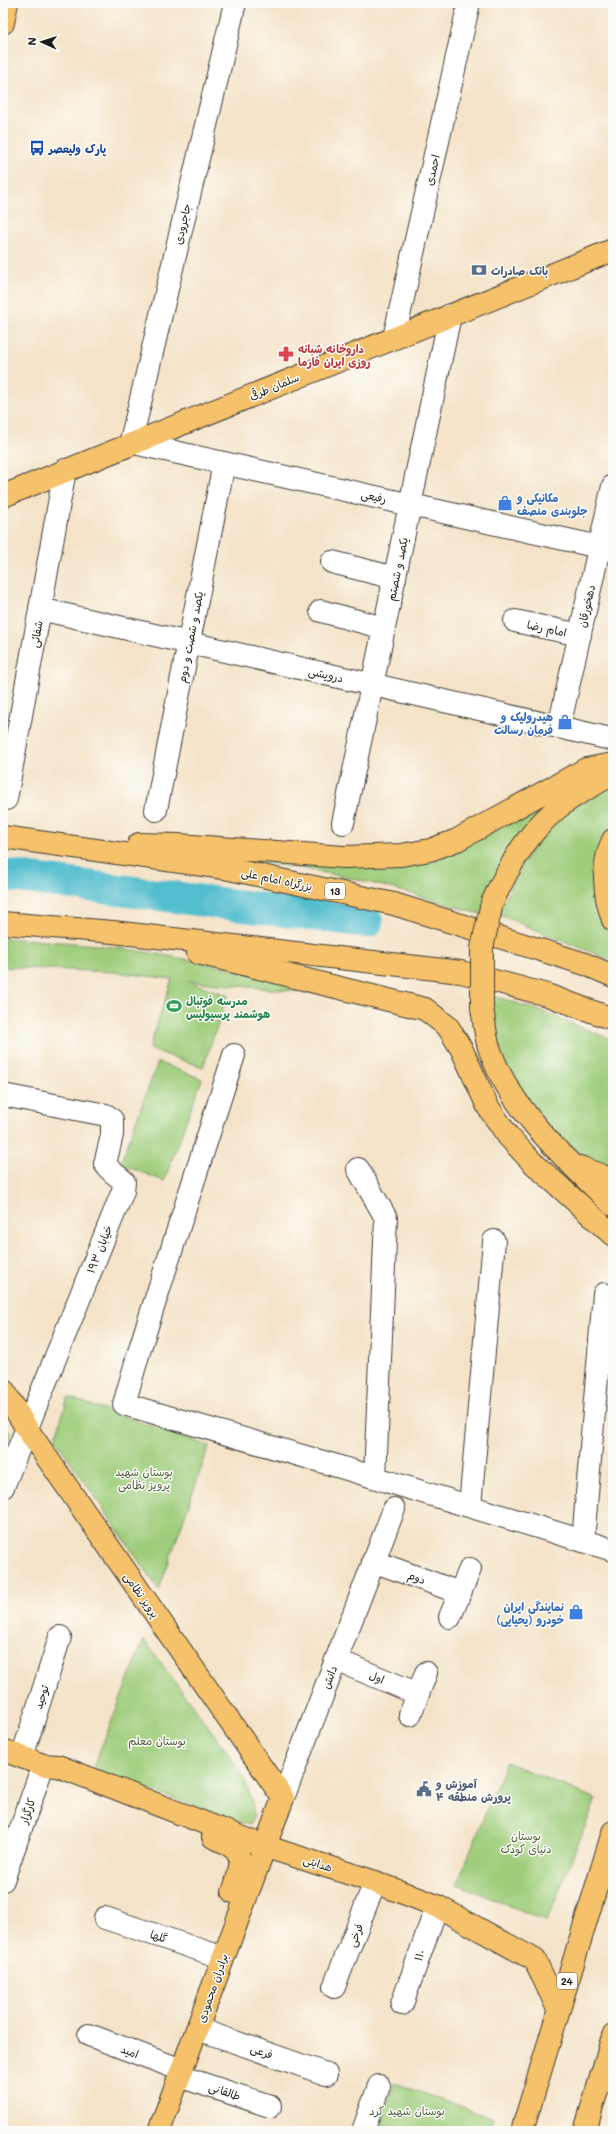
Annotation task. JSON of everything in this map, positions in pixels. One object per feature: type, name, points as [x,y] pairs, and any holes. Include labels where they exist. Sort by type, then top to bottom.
[{"type":"main road","points":[[3,23],[7,3]]},
{"type":"main road","name":"سلمان طرقی","points":[[3,496],[613,250]]},
{"type":"main road","points":[[49,843],[179,845],[344,857],[401,855],[430,850],[457,840],[586,769],[613,764]]},
{"type":"main road","points":[[613,774],[570,799],[546,818],[530,835],[515,857],[492,903],[482,948],[480,985],[488,1044],[500,1074],[530,1117],[568,1161],[613,1205]]},
{"type":"main road","name":"بزرگراه امام علی","points":[[3,837],[224,868],[394,904],[585,964],[613,976]]},
{"type":"main road","points":[[613,840],[610,847],[606,871],[606,895],[613,920]]},
{"type":"main road","points":[[3,923],[113,932],[461,972],[547,995],[613,1019]]},
{"type":"main road","points":[[113,932],[425,1009],[448,1027],[462,1050],[488,1107],[508,1136],[531,1161],[613,1234]]},
{"type":"main road","points":[[568,1161],[613,1180]]},
{"type":"main road","name":"پرویز نظامی","points":[[3,1389],[27,1429],[283,1798]]},
{"type":"main road","name":"هدایتی","points":[[12,1754],[43,1765],[58,1766],[264,1846],[375,1882],[437,1906],[535,1960],[558,2009]]},
{"type":"main road","name":"هدایتی","points":[[43,1765],[51,1778],[230,1844],[237,1852],[242,1868],[212,1954],[175,2071],[145,2131]]},
{"type":"main road","name":"دانش","points":[[264,1846],[283,1798]]},
{"type":"main road","name":"24","points":[[522,2131],[613,1832]]},
{"type":"main road","name":"برادران محمودی","points":[[159,2131],[175,2071],[198,2029],[222,1957],[264,1846]]},
{"type":"main road","points":[[585,2131],[613,2036]]},
{"type":"main road","points":[[601,2076],[613,2058]]},
{"type":"street","name":"جاجرودی","points":[[132,444],[235,3]]},
{"type":"street","name":"احمدی","points":[[394,338],[469,3]]},
{"type":"street","name":"یکصد و شصتم","points":[[343,823],[450,315]]},
{"type":"street","name":"رفیعی","points":[[132,444],[224,463],[606,549]]},
{"type":"street","name":"یکصد و شصت و دوم","points":[[156,810],[224,463]]},
{"type":"street","name":"شفائی","points":[[6,799],[66,470]]},
{"type":"street","name":"دهخورقان","points":[[559,727],[580,635],[606,549],[613,486]]},
{"type":"street","points":[[332,562],[395,578]]},
{"type":"street","name":"درویشی","points":[[40,609],[611,738]]},
{"type":"street","points":[[321,611],[384,628]]},
{"type":"street","name":"امام رضا","points":[[515,621],[580,635]]},
{"type":"street","points":[[234,1055],[141,1344],[124,1404],[374,1477],[613,1550]]},
{"type":"street","name":"خیابان ۱۹۳","points":[[3,1095],[106,1115],[112,1120],[113,1127],[105,1164],[109,1171],[118,1175],[124,1182],[123,1191],[3,1488]]},
{"type":"street","points":[[358,1168],[386,1218],[374,1477]]},
{"type":"street","points":[[470,1506],[494,1241]]},
{"type":"street","points":[[583,1541],[604,1294]]},
{"type":"street","name":"دانش","points":[[283,1798],[394,1508]]},
{"type":"street","name":"دوم","points":[[373,1561],[460,1593]]},
{"type":"street","points":[[450,1617],[470,1569]]},
{"type":"street","name":"توحید","points":[[12,1754],[60,1637]]},
{"type":"street","name":"اول","points":[[336,1660],[418,1694]]},
{"type":"street","points":[[410,1716],[426,1673]]},
{"type":"street","name":"کارگزار","points":[[3,1880],[43,1765]]},
{"type":"street","name":"فرخی","points":[[334,1987],[375,1882]]},
{"type":"street","name":"۱۱۰","points":[[402,2004],[437,1906]]},
{"type":"street","name":"گلها","points":[[105,1918],[212,1954]]},
{"type":"street","name":"فرعی","points":[[198,2029],[326,2074]]},
{"type":"street","name":"امید","points":[[89,2035],[175,2071]]},
{"type":"street","name":"طالقانی","points":[[175,2071],[270,2106]]},
{"type":"street","points":[[363,2131],[379,2086]]},
{"type":"green space","points":[[595,775],[480,914],[350,878],[305,869],[241,860],[393,865]]},
{"type":"green space","points":[[613,783],[613,822],[603,842],[607,925],[613,934],[613,961],[499,915],[511,885],[527,857],[547,831],[575,805]]},
{"type":"green space","points":[[3,938],[93,945],[171,956],[345,996],[187,981],[228,995],[203,1067],[149,1049],[172,979],[114,972],[3,967]]},
{"type":"green space","points":[[491,995],[538,1010],[613,1040],[613,1171],[590,1160],[568,1145],[546,1123],[524,1094],[506,1063],[495,1034]]},
{"type":"green space","points":[[158,1062],[202,1079],[164,1181],[120,1164]]},
{"type":"green space","name":"بوستان شهید پرویز نظامی","points":[[68,1397],[209,1446],[159,1590],[55,1439]]},
{"type":"green space","points":[[3,1423],[11,1433],[3,1455]]},
{"type":"green space","name":"بوستان معلم","points":[[144,1640],[222,1745],[244,1778],[251,1798],[254,1815],[249,1825],[92,1770]]},
{"type":"green space","name":"بوستان دنیای کودک","points":[[506,1762],[596,1799],[547,1921],[457,1884]]},
{"type":"green space","name":"بوستان شهید کرد","points":[[394,2083],[494,2118],[489,2131],[378,2131]]},
{"type":"waterway","points":[[3,875],[367,922]]},
{"type":"place","name":"پارک ولیعصر","points":[[37,148]]},
{"type":"place","name":"بانک صادرات","points":[[479,270]]},
{"type":"place","name":"داروخانه شبانه روزی ایران فارما","points":[[286,354]]},
{"type":"place","name":"مکانیکی و جلوبندی منصف","points":[[505,503]]},
{"type":"place","name":"هیدرولیک و فرمان رسالت","points":[[565,722]]},
{"type":"place","name":"مدرسه فوتبال هوشمند پرسپولیس","points":[[174,1006]]},
{"type":"place","name":"نمایندگی ایران خودرو (یحیایی)","points":[[576,1612]]},
{"type":"place","name":"آموزش و پرورش منطقه ۴","points":[[424,1789]]}]
